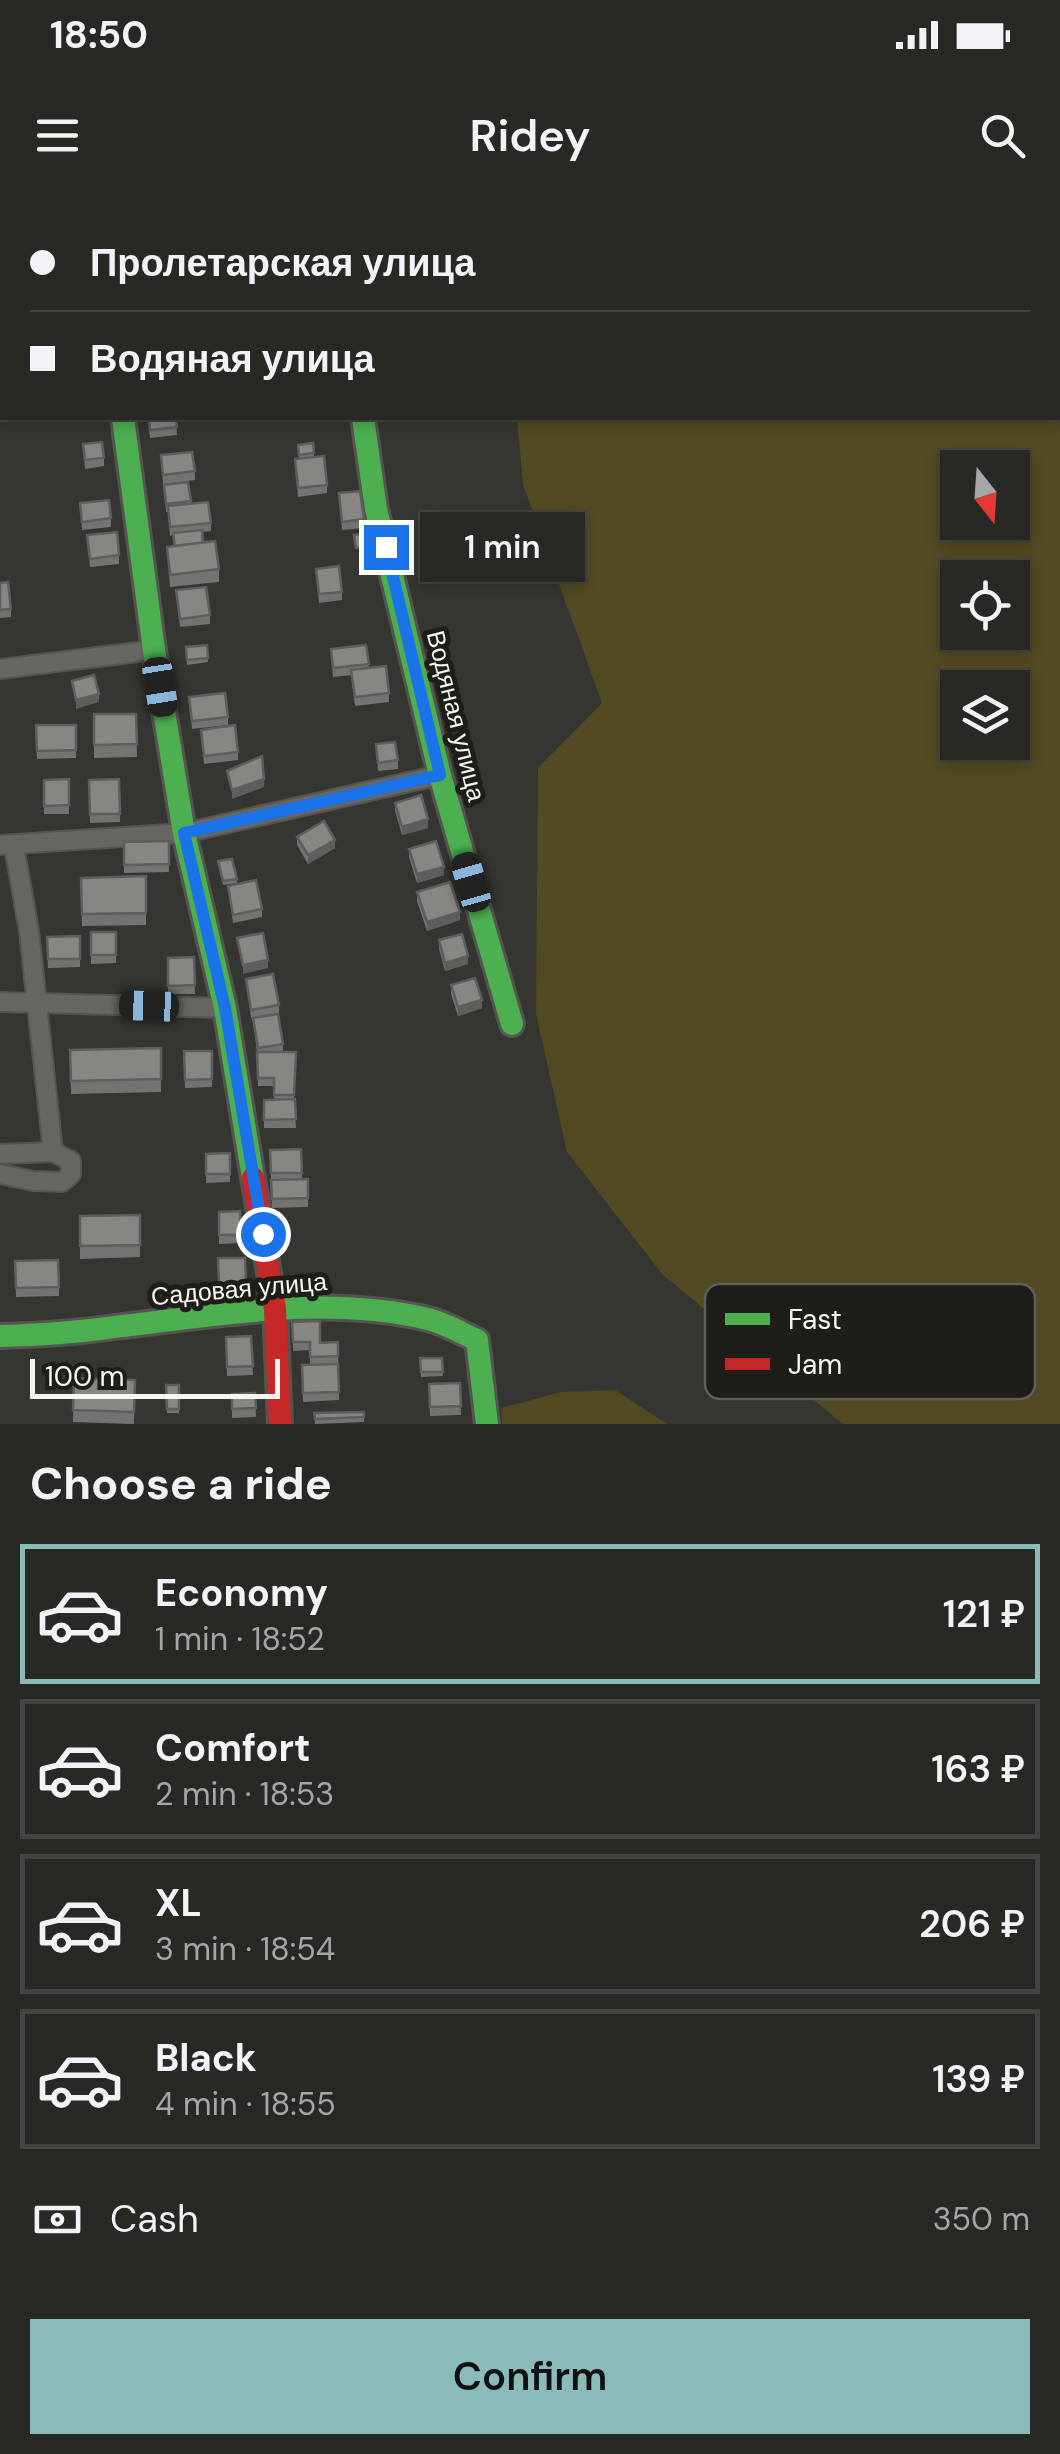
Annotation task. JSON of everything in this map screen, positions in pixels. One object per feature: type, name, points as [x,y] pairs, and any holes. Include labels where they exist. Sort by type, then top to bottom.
[{"type":"street","points":[[122,420],[184,833],[225,1008],[276,1309],[280,1424]]},
{"type":"street","name":"Водяная улица","points":[[363,420],[376,510],[440,775],[512,1024]]},
{"type":"street","points":[[0,669],[154,650]]},
{"type":"street","points":[[53,1152],[28,932],[7,846],[184,833],[440,775]]},
{"type":"street","points":[[0,1002],[225,1008]]},
{"type":"street","points":[[0,1154],[53,1152],[71,1161],[71,1174],[62,1182],[0,1174]]},
{"type":"street","name":"Садовая улица","points":[[0,1336],[44,1336],[276,1309],[361,1308],[430,1320],[477,1340],[487,1424]]},
{"type":"shaded area","points":[[517,420],[1060,420],[1060,1424],[843,1424],[813,1399],[1035,1399],[1035,1284],[705,1284],[705,1310],[663,1275],[567,1152],[536,1014],[538,768],[602,703],[523,484]]},
{"type":"shaded area","points":[[615,1390],[667,1424],[502,1424],[501,1408],[561,1392]]},
{"type":"building","points":[[149,420],[176,420],[177,427],[150,430]]},
{"type":"building","points":[[102,442],[104,458],[85,460],[83,444]]},
{"type":"building","points":[[313,443],[314,453],[299,455],[298,445]]},
{"type":"building","points":[[192,452],[195,471],[163,475],[161,455]]},
{"type":"building","points":[[324,456],[327,485],[298,488],[295,459]]},
{"type":"building","points":[[188,482],[191,501],[166,504],[164,485]]},
{"type":"building","points":[[360,491],[364,519],[342,522],[339,493]]},
{"type":"building","points":[[109,500],[111,518],[82,522],[80,503]]},
{"type":"building","points":[[208,502],[211,523],[170,527],[168,506]]},
{"type":"building","points":[[202,530],[203,543],[175,546],[173,533]]},
{"type":"building","points":[[117,532],[119,555],[90,559],[87,535]]},
{"type":"building","points":[[363,534],[365,547],[356,548],[354,535]]},
{"type":"building","points":[[215,541],[219,569],[170,575],[167,547]]},
{"type":"building","points":[[339,566],[342,592],[319,594],[316,569]]},
{"type":"building","points":[[8,582],[11,609],[0,610],[0,583]]},
{"type":"building","points":[[206,587],[210,615],[180,619],[176,590]]},
{"type":"building","points":[[207,645],[208,658],[187,660],[186,647]]},
{"type":"building","points":[[366,645],[369,664],[333,668],[331,649]]},
{"type":"building","points":[[386,666],[389,693],[355,697],[351,670]]},
{"type":"building","points":[[94,675],[99,694],[76,700],[72,681]]},
{"type":"building","points":[[225,693],[228,717],[192,721],[189,697]]},
{"type":"building","points":[[94,714],[136,714],[137,744],[94,745]]},
{"type":"building","points":[[36,725],[76,725],[76,750],[37,751]]},
{"type":"building","points":[[235,725],[238,752],[204,756],[201,730]]},
{"type":"building","points":[[395,742],[398,760],[378,763],[376,744]]},
{"type":"building","points":[[262,756],[264,779],[232,790],[227,771]]},
{"type":"building","points":[[69,779],[69,805],[44,806],[44,780]]},
{"type":"building","points":[[119,779],[120,814],[90,814],[89,780]]},
{"type":"building","points":[[421,795],[428,819],[402,827],[395,803]]},
{"type":"building","points":[[324,821],[335,840],[308,855],[297,837]]},
{"type":"building","points":[[169,841],[169,864],[124,865],[124,842]]},
{"type":"building","points":[[436,841],[444,867],[417,874],[409,849]]},
{"type":"building","points":[[232,859],[237,879],[223,881],[218,861]]},
{"type":"building","points":[[146,876],[146,913],[82,914],[81,878]]},
{"type":"building","points":[[256,880],[262,909],[233,915],[228,886]]},
{"type":"building","points":[[450,882],[460,912],[427,922],[417,892]]},
{"type":"building","points":[[91,932],[116,932],[116,955],[91,955]]},
{"type":"building","points":[[263,933],[268,960],[243,965],[237,938]]},
{"type":"building","points":[[462,934],[468,956],[445,963],[439,940]]},
{"type":"building","points":[[80,936],[80,959],[48,959],[47,937]]},
{"type":"building","points":[[194,957],[195,985],[168,986],[168,958]]},
{"type":"building","points":[[273,974],[279,1005],[251,1010],[246,979]]},
{"type":"building","points":[[475,978],[482,1000],[458,1007],[451,985]]},
{"type":"building","points":[[278,1014],[283,1044],[258,1048],[253,1018]]},
{"type":"building","points":[[161,1048],[161,1079],[71,1081],[70,1050]]},
{"type":"building","points":[[184,1051],[212,1051],[212,1079],[185,1080]]},
{"type":"building","points":[[257,1052],[296,1052],[294,1095],[274,1095],[274,1078],[258,1078]]},
{"type":"building","points":[[295,1099],[296,1119],[264,1120],[264,1100]]},
{"type":"building","points":[[301,1149],[302,1173],[271,1173],[270,1150]]},
{"type":"building","points":[[230,1153],[230,1174],[206,1174],[206,1154]]},
{"type":"building","points":[[308,1179],[308,1198],[272,1199],[271,1180]]},
{"type":"building","points":[[240,1211],[241,1235],[219,1235],[219,1212]]},
{"type":"building","points":[[140,1215],[140,1245],[80,1246],[80,1216]]},
{"type":"building","points":[[218,1258],[245,1258],[246,1284],[219,1285]]},
{"type":"building","points":[[58,1260],[59,1287],[16,1288],[15,1261]]},
{"type":"building","points":[[320,1321],[320,1343],[338,1342],[338,1356],[310,1357],[310,1342],[293,1342],[292,1322]]},
{"type":"building","points":[[251,1336],[253,1366],[227,1367],[226,1337]]},
{"type":"building","points":[[420,1358],[442,1358],[443,1372],[421,1372]]},
{"type":"building","points":[[338,1364],[339,1392],[303,1393],[302,1365]]},
{"type":"building","points":[[74,1378],[135,1380],[134,1412],[73,1410]]},
{"type":"building","points":[[460,1383],[461,1406],[430,1407],[429,1384]]},
{"type":"building","points":[[166,1385],[179,1385],[179,1409],[167,1409]]},
{"type":"building","points":[[255,1393],[256,1408],[232,1409],[232,1394]]},
{"type":"building","points":[[364,1412],[364,1417],[315,1419],[314,1413]]},
{"type":"traffic: fast","points":[[123,420],[154,650],[184,833],[225,1008],[253,1178]]},
{"type":"traffic: fast","points":[[363,420],[376,509],[440,775],[512,1024]]},
{"type":"traffic: fast","points":[[0,1336],[267,1310],[348,1308],[388,1312],[434,1321],[477,1340],[487,1424]]},
{"type":"traffic: jam","points":[[253,1178],[275,1309],[280,1424]]},
{"type":"route","points":[[263,1234],[225,1008],[184,833],[440,775],[386,547]]}]
